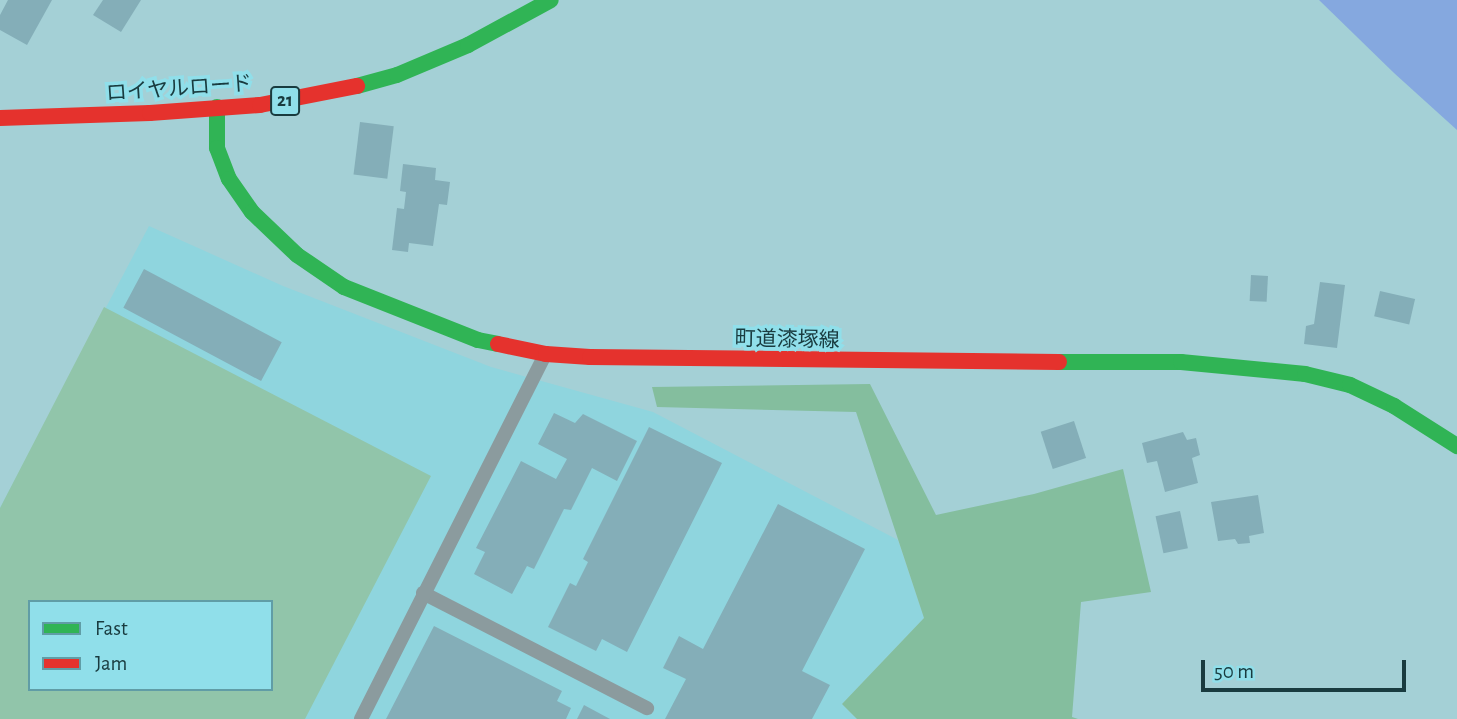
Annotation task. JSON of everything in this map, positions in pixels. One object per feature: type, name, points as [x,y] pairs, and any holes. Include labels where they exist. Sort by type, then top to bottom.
[{"type":"street","name":"ロイヤルロード","points":[[0,118],[150,113],[260,105],[330,94],[397,75],[468,45],[551,0]]},
{"type":"street","name":"町道漆塚線","points":[[216,107],[217,148],[229,179],[252,212],[297,255],[344,287],[478,340],[546,354],[868,362],[1181,362],[1251,367],[1306,374],[1350,385],[1394,406],[1457,446]]},
{"type":"lane","points":[[361,719],[546,354]]},
{"type":"lane","points":[[423,593],[647,708]]},
{"type":"shaded area","points":[[1319,0],[1457,0],[1457,130],[1394,73]]},
{"type":"shaded area","points":[[149,226],[283,286],[491,367],[653,412],[898,540],[924,618],[842,704],[857,719],[0,719],[0,508]]},
{"type":"green space","points":[[104,307],[431,476],[305,719],[0,719],[0,508]]},
{"type":"green space","points":[[870,384],[936,515],[1034,494],[1123,469],[1151,592],[1081,602],[1072,717],[1078,719],[857,719],[842,704],[924,618],[856,412],[657,407],[652,387]]},
{"type":"building","points":[[8,0],[52,0],[27,45],[0,30],[0,15]]},
{"type":"building","points":[[103,0],[141,0],[121,32],[93,15]]},
{"type":"building","points":[[360,122],[394,126],[387,179],[354,175]]},
{"type":"building","points":[[403,164],[436,168],[435,180],[450,182],[447,205],[439,204],[433,246],[409,243],[408,252],[392,250],[397,208],[404,209],[406,192],[400,191]]},
{"type":"building","points":[[144,269],[282,342],[261,381],[123,308]]},
{"type":"building","points":[[1251,275],[1268,276],[1267,302],[1250,301]]},
{"type":"building","points":[[1320,282],[1345,285],[1337,348],[1304,344],[1306,326],[1314,324]]},
{"type":"building","points":[[1380,291],[1415,299],[1409,324],[1374,316]]},
{"type":"building","points":[[554,413],[575,423],[583,414],[637,441],[617,481],[592,468],[571,510],[564,509],[534,569],[527,566],[512,594],[474,574],[485,552],[476,548],[521,461],[556,479],[567,459],[538,444]]},
{"type":"building","points":[[1074,421],[1086,458],[1053,469],[1041,432]]},
{"type":"building","points":[[649,427],[722,463],[627,652],[602,639],[596,651],[548,627],[570,583],[576,586],[588,562],[583,559]]},
{"type":"building","points":[[1183,432],[1187,440],[1196,438],[1200,455],[1192,458],[1198,483],[1165,492],[1157,461],[1147,463],[1142,443]]},
{"type":"building","points":[[1258,495],[1264,533],[1249,536],[1250,543],[1238,544],[1235,539],[1218,541],[1211,502]]},
{"type":"building","points":[[778,504],[865,549],[802,671],[830,685],[812,719],[665,719],[686,679],[663,668],[679,636],[703,649]]},
{"type":"building","points":[[1180,511],[1188,548],[1163,553],[1156,516]]},
{"type":"building","points":[[434,626],[562,691],[557,701],[571,708],[566,719],[386,719]]},
{"type":"building","points":[[584,705],[610,719],[577,719]]},
{"type":"traffic: fast","points":[[357,86],[397,75],[468,45],[551,0]]},
{"type":"traffic: fast","points":[[217,107],[217,148],[229,179],[252,212],[297,255],[344,287],[478,340],[498,344]]},
{"type":"traffic: fast","points":[[1059,362],[1181,362],[1305,374],[1350,385],[1394,406],[1457,446]]},
{"type":"traffic: jam","points":[[0,118],[150,113],[260,105],[357,86]]},
{"type":"traffic: jam","points":[[498,344],[546,354],[590,357],[1059,362]]}]
